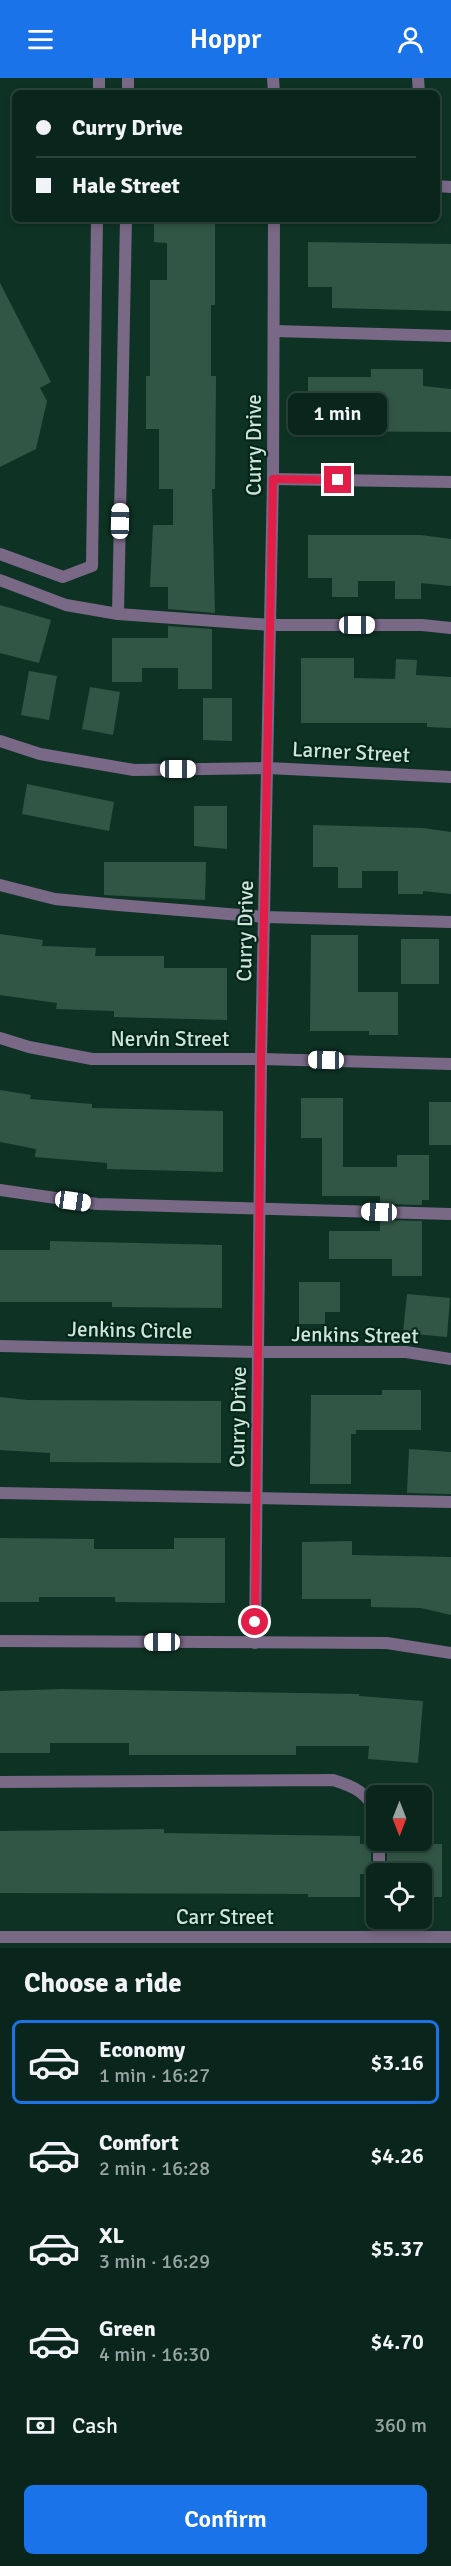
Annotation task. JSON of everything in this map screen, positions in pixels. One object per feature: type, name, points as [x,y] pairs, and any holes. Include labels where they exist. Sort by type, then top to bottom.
[{"type":"street","points":[[0,554],[63,578],[92,566],[97,222]]},
{"type":"street","points":[[118,614],[126,222]]},
{"type":"street","name":"Curry Drive","points":[[255,1643],[261,1059],[273,479],[274,222]]},
{"type":"street","points":[[274,331],[451,336]]},
{"type":"street","points":[[273,479],[451,482]]},
{"type":"street","points":[[0,580],[66,605],[118,614],[271,625],[422,625],[451,628]]},
{"type":"street","name":"Larner Street","points":[[0,741],[40,754],[134,770],[268,768],[451,777]]},
{"type":"street","points":[[0,885],[55,899],[265,917],[451,922]]},
{"type":"street","name":"Nervin Street","points":[[0,1038],[29,1047],[92,1059],[261,1059],[451,1064]]},
{"type":"street","points":[[0,1190],[97,1204],[451,1214]]},
{"type":"street","name":"Jenkins Circle","points":[[0,1346],[258,1352]]},
{"type":"street","name":"Jenkins Street","points":[[258,1352],[406,1352],[451,1359]]},
{"type":"street","points":[[0,1492],[451,1502]]},
{"type":"street","points":[[0,1641],[387,1643],[451,1653]]},
{"type":"street","points":[[0,1782],[333,1780],[354,1786],[366,1797]]},
{"type":"street","points":[[379,1929],[379,1937]]},
{"type":"street","name":"Carr Street","points":[[0,1937],[451,1937]]},
{"type":"building","points":[[154,222],[215,222],[215,305],[211,305],[211,376],[216,376],[215,489],[212,489],[215,613],[168,609],[168,587],[150,587],[153,525],[173,525],[173,489],[159,489],[159,429],[146,429],[146,376],[150,376],[150,280],[167,280],[167,243],[154,242]]},
{"type":"building","points":[[308,242],[451,244],[451,311],[332,308],[332,287],[308,287]]},
{"type":"building","points":[[0,283],[51,382],[40,388],[47,401],[36,449],[0,467]]},
{"type":"building","points":[[371,369],[423,369],[423,386],[451,389],[451,432],[308,431],[308,377],[371,377]]},
{"type":"building","points":[[308,535],[421,535],[451,539],[451,586],[421,583],[421,599],[395,599],[395,581],[358,581],[358,597],[332,597],[332,578],[308,578]]},
{"type":"building","points":[[0,605],[51,620],[39,663],[0,653]]},
{"type":"building","points":[[168,626],[212,629],[212,689],[178,689],[178,668],[142,668],[142,682],[112,682],[112,638],[168,638]]},
{"type":"building","points":[[301,658],[354,658],[354,678],[395,679],[396,659],[417,660],[416,675],[451,677],[451,728],[427,727],[427,723],[301,723]]},
{"type":"building","points":[[29,671],[57,676],[49,720],[21,715]]},
{"type":"building","points":[[90,687],[120,692],[113,735],[82,729]]},
{"type":"building","points":[[203,698],[232,698],[232,741],[203,740]]},
{"type":"building","points":[[27,784],[114,802],[109,831],[22,814]]},
{"type":"building","points":[[194,806],[227,806],[227,849],[194,846]]},
{"type":"building","points":[[313,825],[423,828],[451,832],[451,894],[423,891],[423,894],[398,894],[398,871],[362,871],[362,888],[338,888],[338,867],[313,867]]},
{"type":"building","points":[[104,862],[206,862],[205,900],[104,895]]},
{"type":"building","points":[[0,934],[43,940],[42,946],[96,948],[95,956],[164,956],[164,968],[227,968],[227,1020],[114,1017],[114,1011],[56,1009],[57,1003],[0,995]]},
{"type":"building","points":[[311,935],[358,935],[358,992],[398,992],[398,1035],[369,1035],[369,1031],[310,1031]]},
{"type":"building","points":[[401,939],[439,939],[439,984],[401,984]]},
{"type":"building","points":[[0,1090],[31,1095],[30,1099],[92,1104],[92,1108],[223,1111],[223,1172],[107,1169],[107,1163],[35,1157],[36,1149],[0,1142]]},
{"type":"building","points":[[301,1098],[343,1098],[343,1167],[397,1167],[397,1155],[429,1155],[429,1200],[422,1200],[422,1205],[380,1204],[380,1196],[322,1196],[322,1138],[301,1138]]},
{"type":"building","points":[[429,1102],[451,1102],[451,1145],[429,1145]]},
{"type":"building","points":[[380,1220],[422,1221],[422,1276],[392,1276],[392,1259],[329,1259],[329,1231],[380,1231]]},
{"type":"building","points":[[50,1241],[222,1245],[222,1308],[112,1307],[112,1302],[0,1302],[0,1250],[50,1250]]},
{"type":"building","points":[[299,1282],[340,1282],[340,1312],[325,1312],[325,1324],[299,1324]]},
{"type":"building","points":[[407,1294],[450,1298],[447,1337],[403,1333]]},
{"type":"building","points":[[382,1390],[421,1390],[421,1430],[356,1430],[356,1434],[351,1434],[351,1484],[310,1484],[311,1395],[382,1395]]},
{"type":"building","points":[[0,1397],[27,1400],[221,1401],[221,1463],[50,1462],[50,1453],[0,1450]]},
{"type":"building","points":[[409,1449],[451,1452],[451,1494],[407,1493]]},
{"type":"building","points":[[0,1538],[94,1539],[94,1549],[174,1549],[174,1538],[225,1538],[225,1603],[115,1602],[115,1597],[39,1597],[39,1602],[0,1602]]},
{"type":"building","points":[[352,1541],[352,1555],[451,1557],[451,1615],[421,1608],[371,1607],[371,1599],[302,1599],[302,1542]]},
{"type":"building","points":[[62,1689],[359,1694],[359,1696],[423,1701],[418,1763],[368,1759],[369,1746],[296,1746],[296,1755],[129,1755],[129,1743],[50,1743],[50,1753],[0,1753],[0,1691]]},
{"type":"building","points":[[164,1829],[164,1833],[360,1836],[360,1844],[366,1844],[366,1851],[371,1851],[371,1863],[366,1863],[366,1874],[360,1874],[360,1897],[308,1897],[308,1894],[0,1893],[0,1831]]},
{"type":"building","points":[[432,1844],[442,1844],[442,1897],[432,1897],[432,1863],[387,1863],[387,1851],[432,1851]]},
{"type":"route","points":[[255,1622],[261,1059],[273,479],[338,480]]}]
